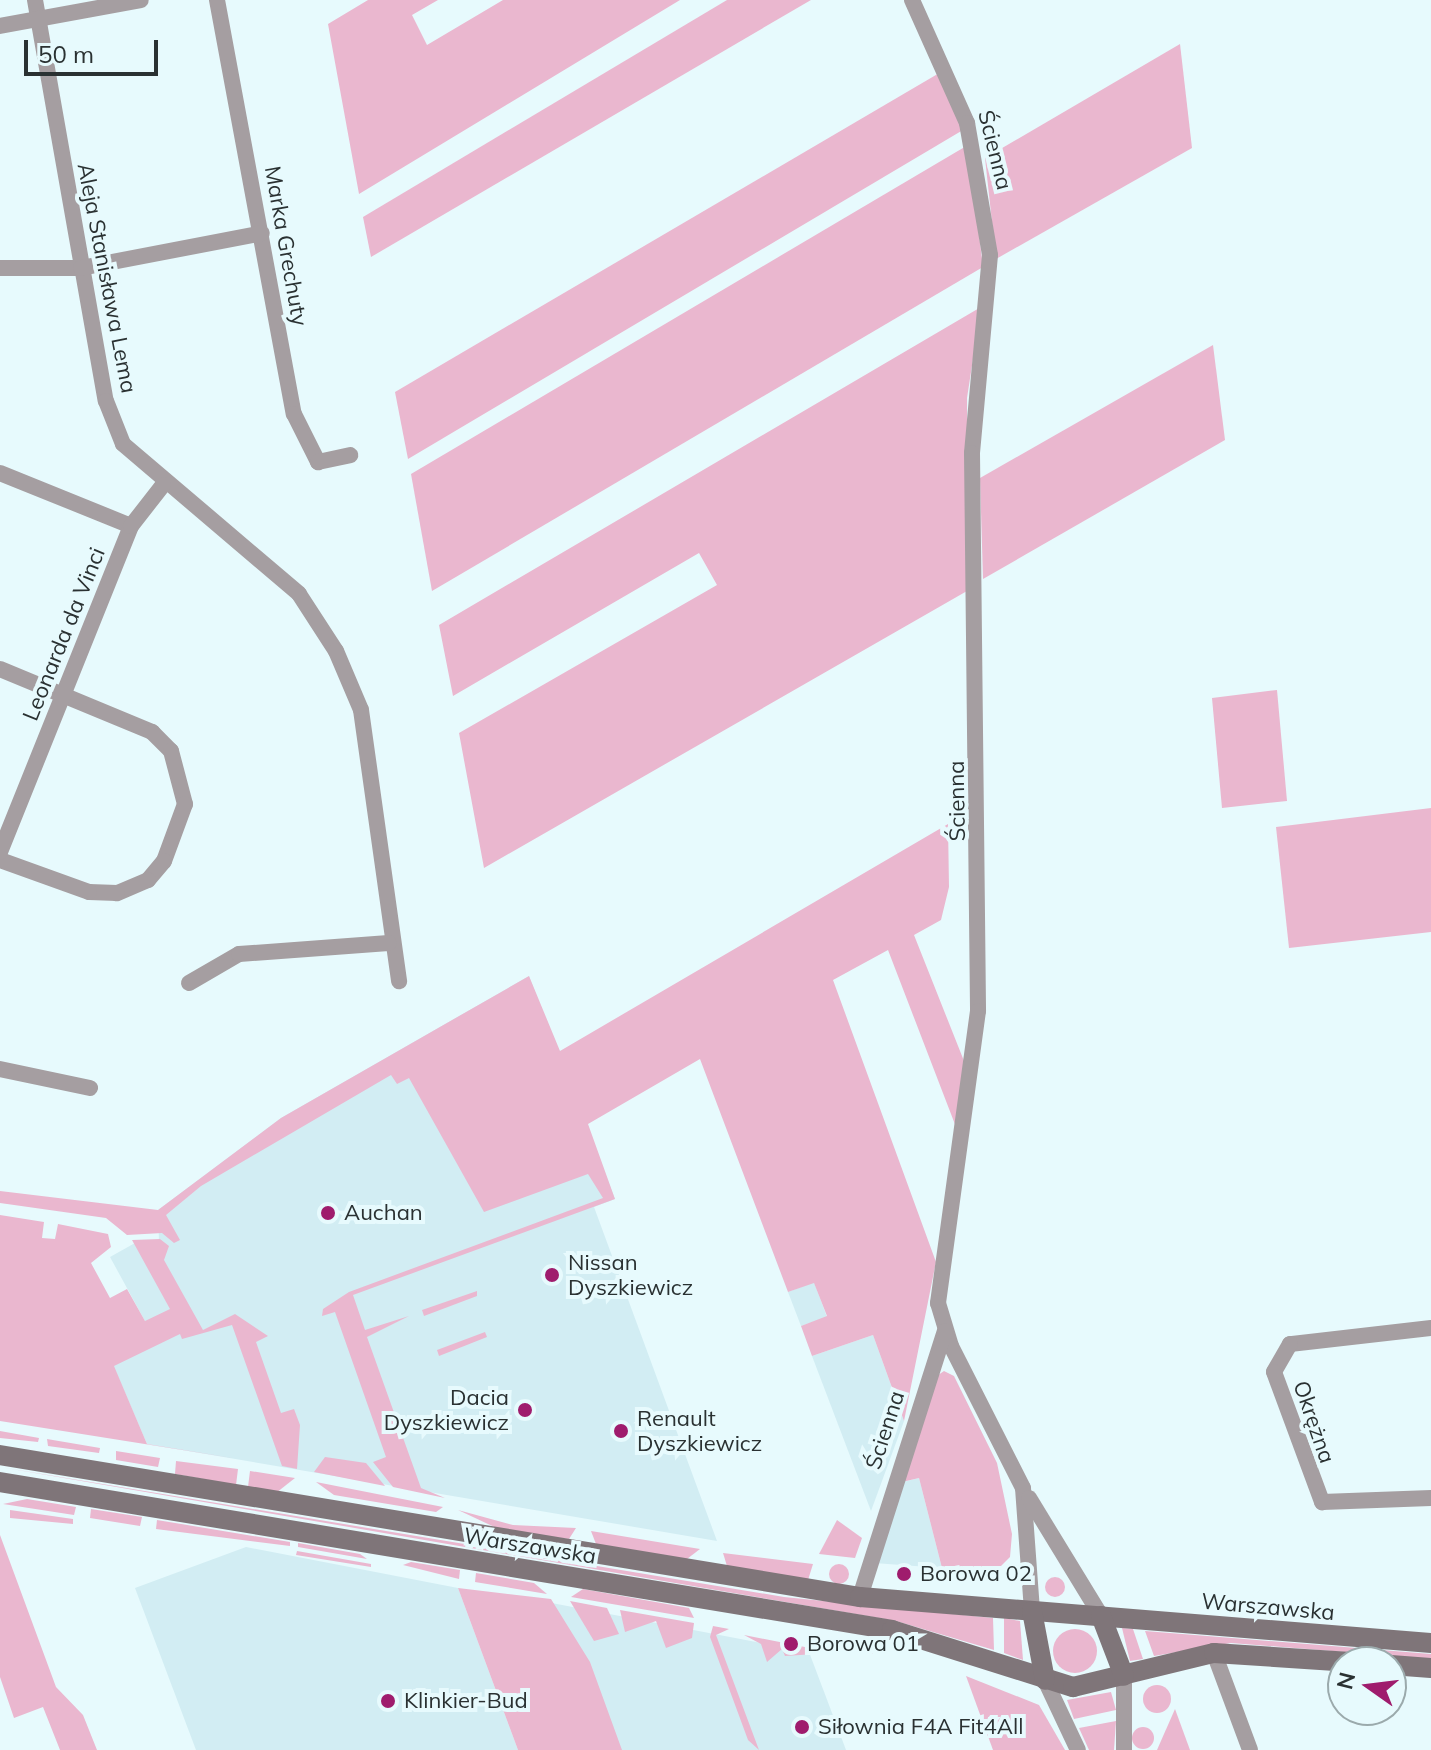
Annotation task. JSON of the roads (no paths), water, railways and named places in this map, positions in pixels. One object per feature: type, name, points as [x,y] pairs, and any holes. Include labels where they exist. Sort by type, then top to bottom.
[{"type":"main road","name":"Warszawska","points":[[0,1455],[860,1597],[1431,1643]]},
{"type":"main road","name":"Warszawska","points":[[0,1482],[892,1630],[1045,1680],[1084,1687],[1124,1676]]},
{"type":"main road","points":[[1032,1611],[1045,1680]]},
{"type":"main road","points":[[1101,1616],[1124,1676],[1214,1653],[1327,1660]]},
{"type":"main road","points":[[1407,1666],[1431,1668]]},
{"type":"street","name":"Aleja Stanisława Lema","points":[[35,0],[106,401],[123,444],[163,485],[242,540],[299,594],[336,651],[361,710],[389,943],[399,981]]},
{"type":"street","points":[[0,26],[141,0]]},
{"type":"street","name":"Marka Grechuty","points":[[217,0],[294,414],[318,462],[350,455]]},
{"type":"street","name":"Ścienna","points":[[860,1597],[945,1331],[938,1303],[978,1011],[972,453],[990,255],[970,133],[912,0]]},
{"type":"street","points":[[0,268],[81,268],[262,233]]},
{"type":"street","points":[[0,473],[131,526]]},
{"type":"street","name":"Leonarda da Vinci","points":[[0,852],[131,526],[163,485]]},
{"type":"street","points":[[0,669],[152,732],[171,751],[185,804],[177,836],[148,880],[117,893],[89,892],[0,860]]},
{"type":"street","points":[[189,983],[239,954],[389,943]]},
{"type":"street","points":[[0,1069],[90,1088]]},
{"type":"street","name":"Okrężna","points":[[1431,1328],[1290,1344],[1274,1372],[1322,1502],[1431,1498]]},
{"type":"street","points":[[945,1331],[1023,1488],[1101,1616]]},
{"type":"street","points":[[1023,1488],[1032,1611]]},
{"type":"street","points":[[1214,1653],[1250,1750]]},
{"type":"street","points":[[1124,1676],[1124,1750]]},
{"type":"street","points":[[1045,1680],[1078,1750]]},
{"type":"place","name":"Auchan","points":[[328,1213]]},
{"type":"place","name":"Nissan Dyszkiewicz","points":[[552,1275]]},
{"type":"place","name":"Dacia Dyszkiewicz","points":[[525,1410]]},
{"type":"place","name":"Renault Dyszkiewicz","points":[[621,1431]]},
{"type":"place","name":"Borowa 02","points":[[904,1574]]},
{"type":"place","name":"Borowa 01","points":[[791,1644]]},
{"type":"place","name":"Klinkier-Bud","points":[[388,1701]]},
{"type":"place","name":"Siłownia F4A Fit4All","points":[[802,1727]]}]
